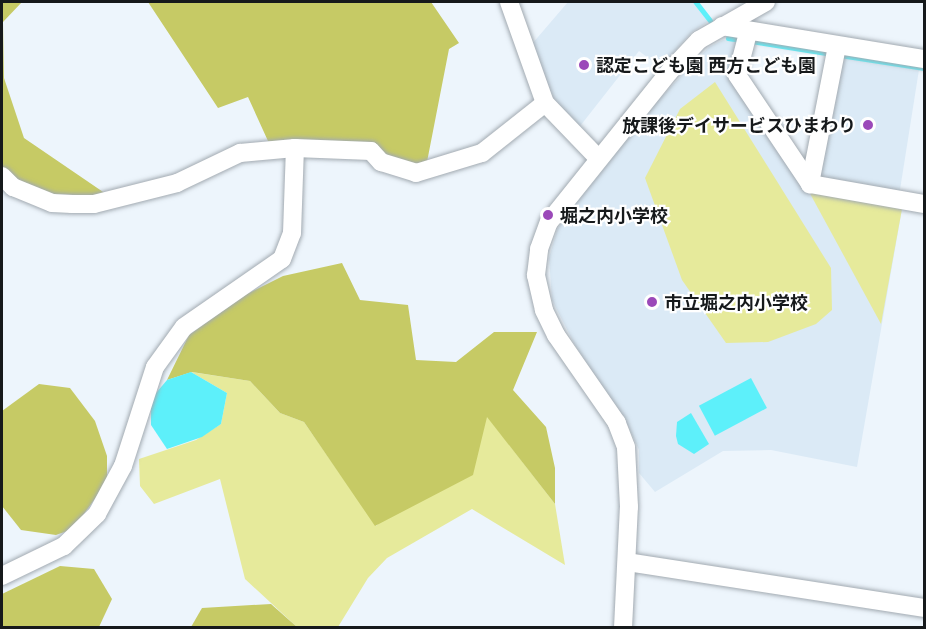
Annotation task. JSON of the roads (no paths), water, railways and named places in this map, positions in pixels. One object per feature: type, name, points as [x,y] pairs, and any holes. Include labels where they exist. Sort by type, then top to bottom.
[{"type":"street","points":[[509,2],[546,103],[598,158]]},
{"type":"street","points":[[624,627],[627,562],[626,447],[617,423],[556,335],[544,310],[536,275],[539,249],[549,222],[669,72],[699,40],[766,2]]},
{"type":"street","points":[[722,26],[746,37],[836,52],[924,59]]},
{"type":"street","points":[[746,37],[737,75],[810,184],[924,204]]},
{"type":"street","points":[[810,184],[836,52]]},
{"type":"street","points":[[2,176],[13,187],[52,203],[94,204],[177,183],[240,153],[295,148],[371,151],[381,162],[416,173],[482,153],[546,103]]},
{"type":"street","points":[[2,576],[64,546],[97,514],[123,466],[155,367],[184,327],[282,259],[292,232],[295,148]]},
{"type":"street","points":[[627,562],[924,608]]},
{"type":"water","points":[[191,372],[227,393],[221,424],[202,437],[167,449],[151,425],[151,399],[167,380]]},
{"type":"water","points":[[751,378],[767,408],[715,436],[699,406]]},
{"type":"water","points":[[691,413],[709,444],[694,454],[678,444],[676,436],[677,422]]},
{"type":"waterway","points":[[696,2],[710,20]]},
{"type":"waterway","points":[[728,38],[743,40]]},
{"type":"waterway","points":[[751,41],[832,54]]},
{"type":"waterway","points":[[840,55],[924,68]]},
{"type":"place","name":"認定こども園 西方こども園","points":[[584,65]]},
{"type":"place","name":"放課後デイサービスひまわり","points":[[868,125]]},
{"type":"place","name":"堀之内小学校","points":[[548,215]]},
{"type":"place","name":"市立堀之内小学校","points":[[652,302]]}]
